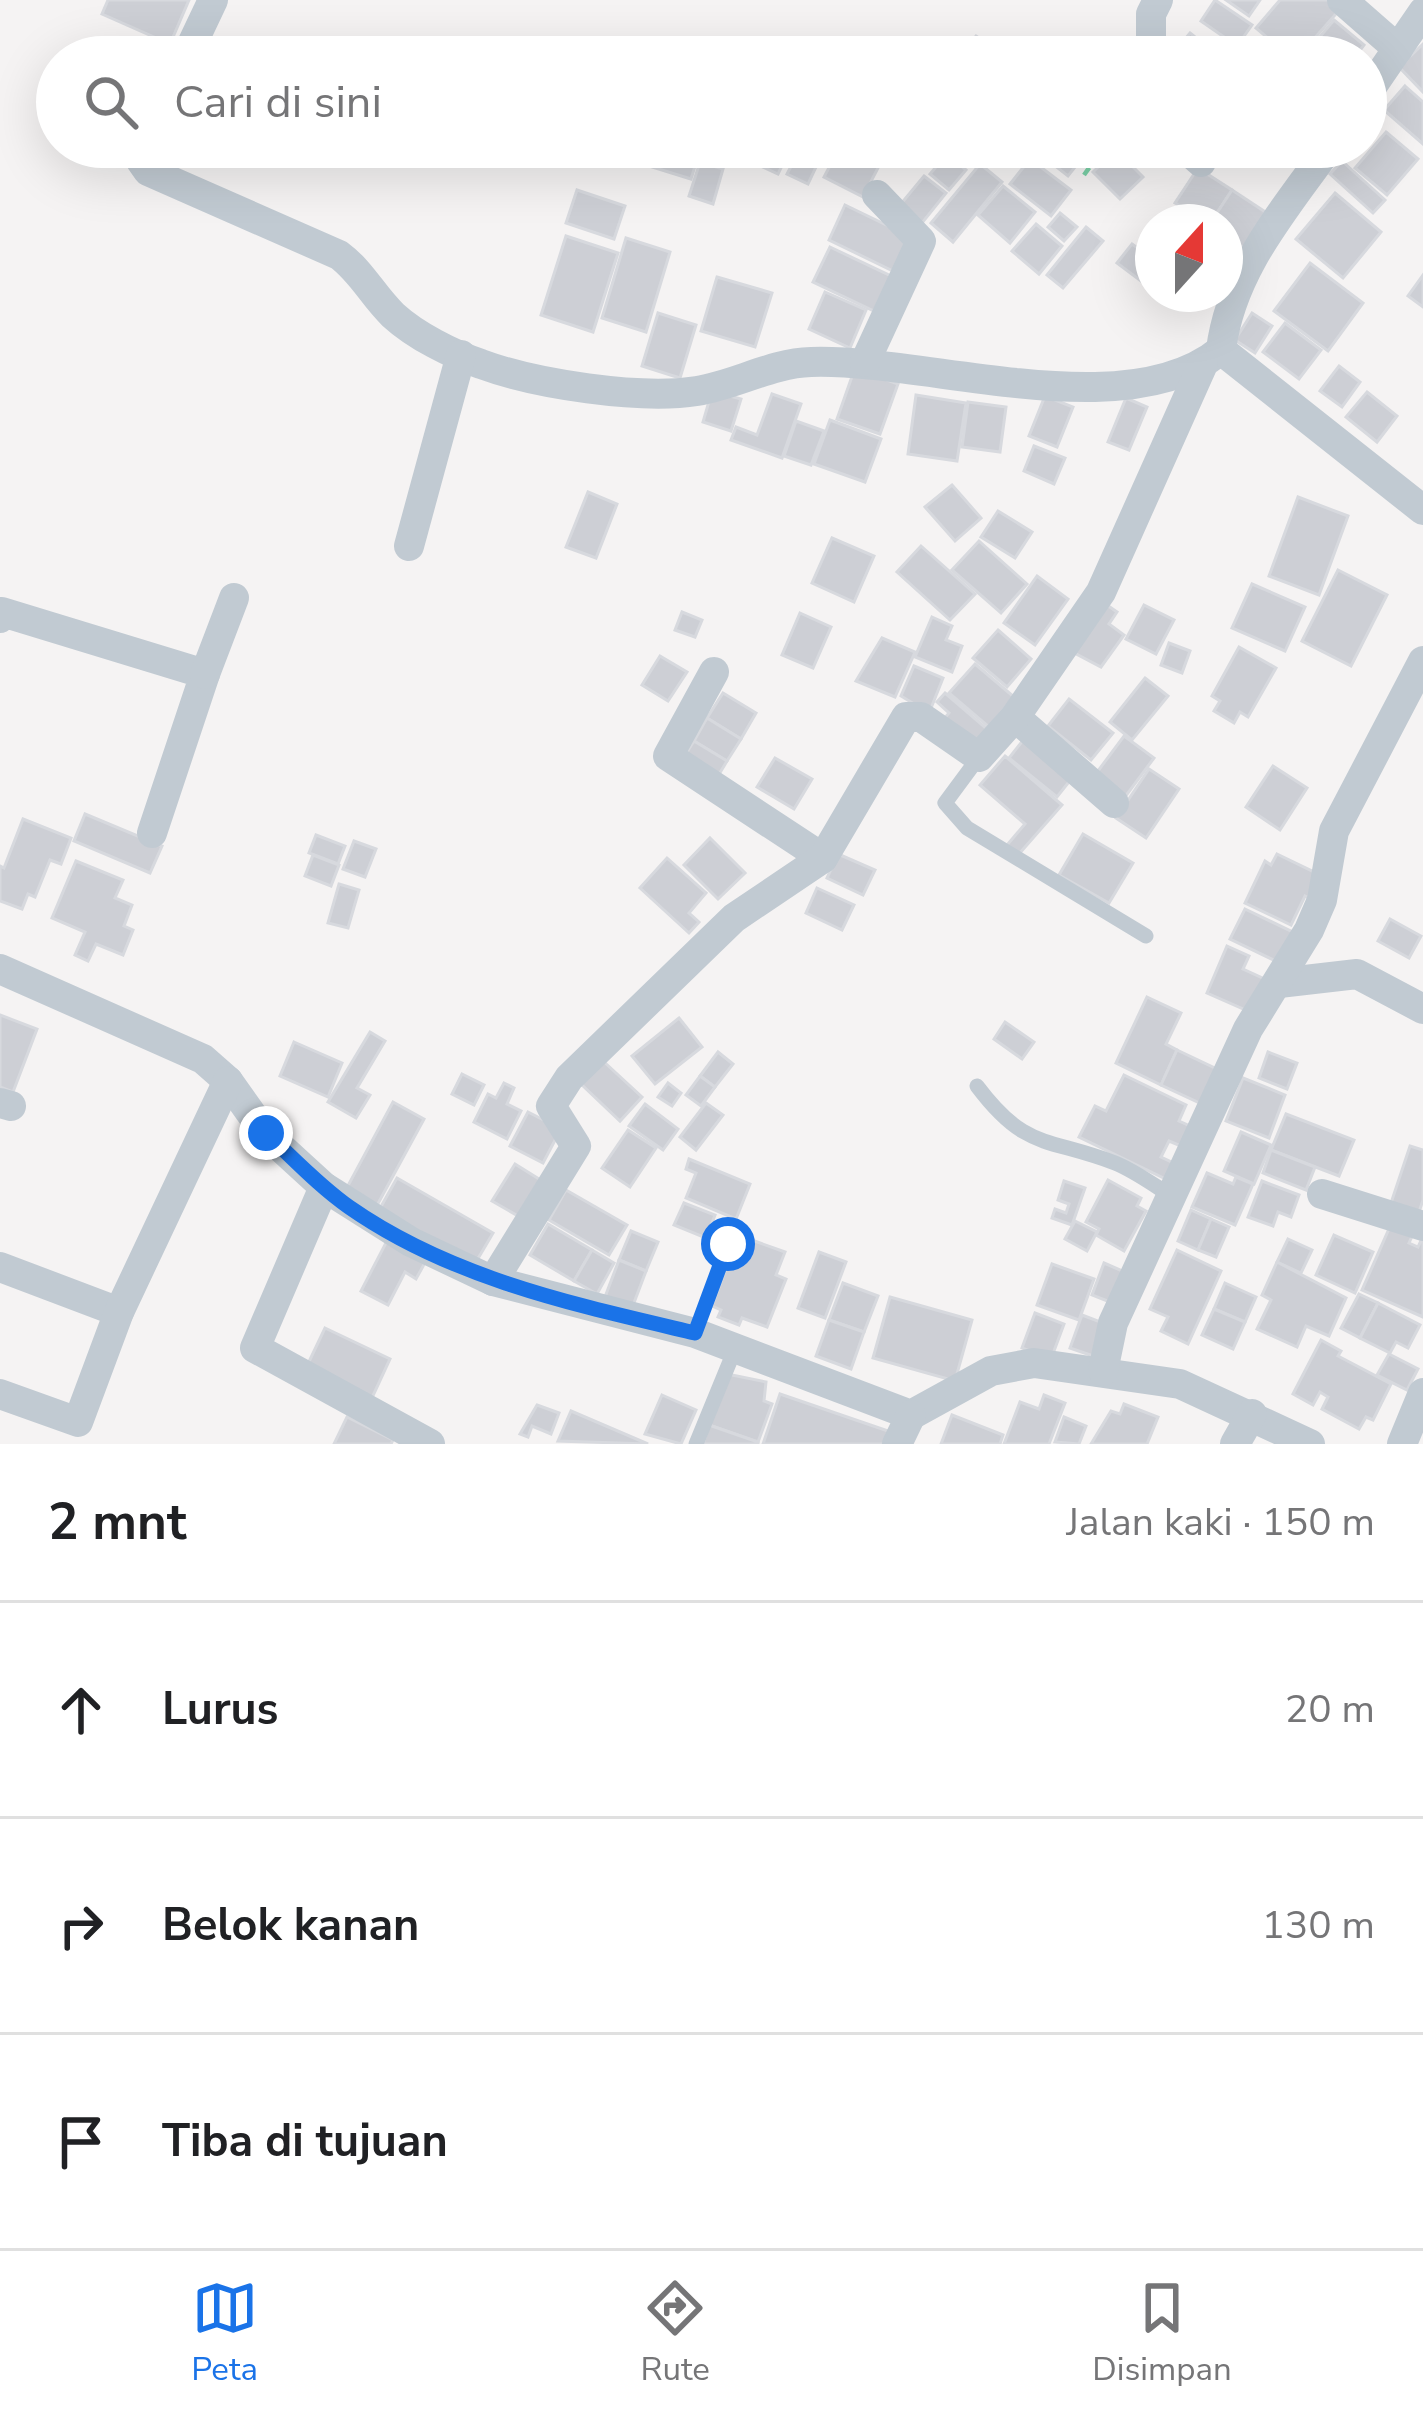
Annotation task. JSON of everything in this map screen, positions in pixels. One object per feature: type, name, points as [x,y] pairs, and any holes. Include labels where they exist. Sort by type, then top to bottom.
[{"type":"street","points":[[196,36],[213,0]]},
{"type":"street","points":[[1151,36],[1151,14],[1158,0]]},
{"type":"street","points":[[1342,0],[1383,36]]},
{"type":"street","points":[[1387,65],[1423,12]]},
{"type":"street","points":[[1387,39],[1398,49]]},
{"type":"street","points":[[146,168],[338,255],[358,269],[392,314],[461,355],[539,378],[640,392],[692,392],[805,362],[865,362],[1090,387],[1132,384],[1212,357]]},
{"type":"street","points":[[493,1281],[577,1146],[554,1114],[552,1098],[734,918],[823,858],[906,717],[921,717],[979,757],[1015,717],[1102,592],[1212,357],[1257,248],[1314,168]]},
{"type":"street","points":[[865,362],[921,241],[877,195]]},
{"type":"street","points":[[409,546],[461,355]]},
{"type":"street","points":[[1212,357],[1423,510]]},
{"type":"street","points":[[152,833],[234,598]]},
{"type":"street","points":[[0,618],[2,612],[205,674]]},
{"type":"street","points":[[1103,1371],[1113,1323],[1248,1029],[1279,983],[1322,900],[1334,831],[1423,661]]},
{"type":"street","points":[[714,672],[668,756],[823,858]]},
{"type":"street","points":[[1015,717],[1114,803]]},
{"type":"street","points":[[0,969],[164,1037],[203,1059],[228,1081],[266,1133],[350,1208],[493,1281],[695,1333],[911,1415]]},
{"type":"street","points":[[1279,983],[1357,974],[1423,1010]]},
{"type":"street","points":[[0,1394],[78,1422],[119,1312],[228,1081]]},
{"type":"street","points":[[324,1187],[256,1348],[430,1444]]},
{"type":"street","points":[[1322,1194],[1423,1226]]},
{"type":"street","points":[[0,1267],[119,1312]]},
{"type":"street","points":[[897,1444],[911,1415],[1010,1365],[1103,1371],[1180,1384],[1310,1444]]},
{"type":"street","points":[[1402,1444],[1423,1393]]},
{"type":"street","points":[[1234,1444],[1252,1414]]},
{"type":"lane","points":[[979,757],[945,803],[949,811],[968,828],[1146,936]]},
{"type":"lane","points":[[976,1086],[1000,1117],[1025,1136],[1117,1164],[1174,1197]]},
{"type":"lane","points":[[696,1444],[735,1349]]},
{"type":"path","points":[[1084,175],[1089,168]]},
{"type":"path","points":[[695,1333],[728,1244]]},
{"type":"building","points":[[108,0],[189,0],[173,36],[152,36],[102,14]]},
{"type":"building","points":[[1215,0],[1252,25],[1244,36],[1223,36],[1201,21]]},
{"type":"building","points":[[1226,0],[1260,0],[1249,16]]},
{"type":"building","points":[[1280,0],[1333,0],[1342,7],[1316,36],[1265,36],[1256,28]]},
{"type":"building","points":[[1334,20],[1353,36],[1321,36]]},
{"type":"building","points":[[1423,44],[1423,92],[1399,67]]},
{"type":"building","points":[[1405,86],[1423,102],[1423,144],[1387,113]]},
{"type":"building","points":[[1387,133],[1418,159],[1387,195],[1355,168],[1387,168]]},
{"type":"building","points":[[655,168],[694,168],[691,179]]},
{"type":"building","points":[[698,168],[723,169],[713,204],[689,196]]},
{"type":"building","points":[[790,168],[816,168],[808,184],[787,174]]},
{"type":"building","points":[[829,168],[878,168],[863,197],[824,177]]},
{"type":"building","points":[[935,168],[966,170],[949,190],[930,174]]},
{"type":"building","points":[[977,168],[985,168],[1002,182],[953,242],[931,223]]},
{"type":"building","points":[[1023,168],[1042,168],[1071,190],[1051,216],[1010,184]]},
{"type":"building","points":[[1134,168],[1143,177],[1120,199],[1093,172]]},
{"type":"building","points":[[1198,168],[1232,190],[1223,204],[1175,203]]},
{"type":"building","points":[[1336,168],[1350,168],[1385,200],[1373,213],[1330,174]]},
{"type":"building","points":[[924,176],[946,193],[922,223],[900,205]]},
{"type":"building","points":[[1003,186],[1035,212],[1010,243],[978,215]]},
{"type":"building","points":[[577,190],[625,206],[614,239],[566,223]]},
{"type":"building","points":[[1232,190],[1273,217],[1250,252],[1243,248],[1243,204],[1223,204]]},
{"type":"building","points":[[1335,193],[1381,232],[1343,278],[1296,239]]},
{"type":"building","points":[[845,205],[911,237],[895,272],[829,240]]},
{"type":"building","points":[[1060,213],[1077,227],[1064,241],[1048,227]]},
{"type":"building","points":[[1036,224],[1062,246],[1039,274],[1012,251]]},
{"type":"building","points":[[1086,227],[1103,241],[1063,288],[1047,275]]},
{"type":"building","points":[[566,236],[618,253],[593,332],[541,315]]},
{"type":"building","points":[[626,238],[670,252],[646,332],[602,318]]},
{"type":"building","points":[[1132,244],[1135,246],[1135,276],[1117,263]]},
{"type":"building","points":[[830,247],[891,276],[874,311],[813,282]]},
{"type":"building","points":[[1310,263],[1363,303],[1328,351],[1274,311]]},
{"type":"building","points":[[1423,275],[1423,307],[1408,296]]},
{"type":"building","points":[[717,277],[772,293],[755,347],[701,331]]},
{"type":"building","points":[[825,292],[866,310],[850,348],[809,329]]},
{"type":"building","points":[[658,313],[696,325],[680,378],[642,366]]},
{"type":"building","points":[[1252,313],[1272,326],[1255,353],[1235,340]]},
{"type":"building","points":[[1285,323],[1321,350],[1299,379],[1263,352]]},
{"type":"building","points":[[1339,366],[1360,382],[1342,407],[1320,391]]},
{"type":"building","points":[[855,368],[898,384],[880,434],[837,419]]},
{"type":"building","points":[[712,391],[741,399],[731,431],[703,422]]},
{"type":"building","points":[[1367,392],[1397,416],[1377,442],[1346,417]]},
{"type":"building","points":[[772,394],[801,404],[782,458],[731,440],[736,427],[757,435]]},
{"type":"building","points":[[916,395],[966,403],[957,461],[908,454]]},
{"type":"building","points":[[1045,396],[1073,407],[1057,447],[1029,436]]},
{"type":"building","points":[[1126,398],[1147,407],[1129,450],[1108,442]]},
{"type":"building","points":[[968,402],[1006,407],[1000,452],[962,447]]},
{"type":"building","points":[[830,420],[881,439],[865,482],[814,464]]},
{"type":"building","points":[[796,421],[824,431],[811,465],[784,456]]},
{"type":"building","points":[[1034,446],[1065,458],[1054,484],[1024,471]]},
{"type":"building","points":[[952,485],[981,518],[955,541],[925,507]]},
{"type":"building","points":[[588,492],[617,504],[596,558],[566,547]]},
{"type":"building","points":[[1298,497],[1348,516],[1319,595],[1269,576]]},
{"type":"building","points":[[998,511],[1032,532],[1015,558],[981,537]]},
{"type":"building","points":[[832,538],[874,556],[854,602],[812,583]]},
{"type":"building","points":[[979,541],[1027,584],[1001,613],[952,570]]},
{"type":"building","points":[[921,546],[975,594],[950,620],[897,572]]},
{"type":"building","points":[[1338,570],[1387,595],[1351,666],[1302,641]]},
{"type":"building","points":[[1037,576],[1068,599],[1035,645],[1004,623]]},
{"type":"building","points":[[1252,584],[1305,607],[1285,651],[1232,628]]},
{"type":"building","points":[[1104,603],[1117,612],[1109,624],[1124,635],[1101,667],[1065,648]]},
{"type":"building","points":[[1144,605],[1174,620],[1156,654],[1126,639]]},
{"type":"building","points":[[682,612],[702,620],[695,637],[675,630]]},
{"type":"building","points":[[800,613],[831,627],[813,668],[782,655]]},
{"type":"building","points":[[932,617],[952,626],[946,640],[962,646],[952,672],[915,657]]},
{"type":"building","points":[[998,630],[1031,659],[1007,687],[973,658]]},
{"type":"building","points":[[882,638],[915,652],[895,697],[856,681]]},
{"type":"building","points":[[1169,643],[1190,651],[1182,673],[1161,665]]},
{"type":"building","points":[[1239,647],[1276,668],[1248,717],[1240,712],[1234,723],[1214,711],[1220,701],[1212,696]]},
{"type":"building","points":[[660,656],[687,672],[668,701],[642,685]]},
{"type":"building","points":[[975,664],[1014,697],[989,727],[949,693]]},
{"type":"building","points":[[914,666],[943,678],[929,713],[901,696]]},
{"type":"building","points":[[1145,678],[1168,696],[1132,740],[1110,722]]},
{"type":"building","points":[[723,693],[756,713],[741,739],[707,718]]},
{"type":"building","points":[[945,693],[987,729],[966,762],[932,733],[949,713],[937,702]]},
{"type":"building","points":[[1069,699],[1113,733],[1091,760],[1048,726]]},
{"type":"building","points":[[707,718],[741,739],[727,761],[694,741]]},
{"type":"building","points":[[1028,734],[1076,773],[1057,797],[1009,758]]},
{"type":"building","points":[[1124,736],[1154,758],[1122,801],[1092,779]]},
{"type":"building","points":[[694,741],[727,761],[709,791],[675,771]]},
{"type":"building","points":[[1005,756],[1062,805],[1018,855],[1007,845],[1025,824],[980,785]]},
{"type":"building","points":[[775,758],[812,779],[794,809],[757,787]]},
{"type":"building","points":[[1273,766],[1307,788],[1280,830],[1246,807]]},
{"type":"building","points":[[1149,769],[1179,789],[1146,838],[1116,818]]},
{"type":"building","points":[[85,814],[162,846],[150,873],[74,841]]},
{"type":"building","points":[[23,819],[71,838],[61,864],[50,860],[35,897],[28,894],[22,909],[0,901],[0,866],[4,868]]},
{"type":"building","points":[[1083,834],[1133,863],[1109,903],[1059,875]]},
{"type":"building","points":[[316,835],[345,846],[338,864],[309,853]]},
{"type":"building","points":[[710,838],[745,873],[718,899],[684,865]]},
{"type":"building","points":[[354,841],[376,849],[365,877],[343,869]]},
{"type":"building","points":[[838,854],[875,870],[863,895],[827,878]]},
{"type":"building","points":[[1277,854],[1316,873],[1313,900],[1305,896],[1291,925],[1245,903],[1265,861],[1271,865]]},
{"type":"building","points":[[313,855],[339,865],[331,886],[305,876]]},
{"type":"building","points":[[667,858],[706,893],[689,913],[699,922],[689,933],[640,888]]},
{"type":"building","points":[[76,861],[123,880],[115,898],[132,905],[124,926],[133,930],[123,955],[96,944],[88,961],[75,955],[85,932],[52,918]]},
{"type":"building","points":[[339,884],[359,890],[348,928],[328,923]]},
{"type":"building","points":[[817,888],[854,905],[842,930],[806,913]]},
{"type":"building","points":[[1245,909],[1299,935],[1284,965],[1230,939]]},
{"type":"building","points":[[1390,919],[1421,936],[1409,958],[1378,941]]},
{"type":"building","points":[[1227,946],[1249,956],[1243,969],[1271,982],[1257,1015],[1207,993]]},
{"type":"building","points":[[1147,997],[1181,1013],[1166,1044],[1177,1050],[1161,1085],[1116,1063]]},
{"type":"building","points":[[0,1015],[37,1029],[13,1092],[0,1087]]},
{"type":"building","points":[[679,1018],[702,1047],[655,1084],[632,1056]]},
{"type":"building","points":[[1005,1022],[1034,1042],[1022,1059],[994,1039]]},
{"type":"building","points":[[370,1032],[385,1041],[357,1088],[370,1095],[356,1118],[328,1102]]},
{"type":"building","points":[[294,1042],[342,1063],[328,1097],[280,1076]]},
{"type":"building","points":[[1177,1050],[1221,1071],[1204,1105],[1161,1085]]},
{"type":"building","points":[[718,1052],[733,1064],[715,1087],[700,1076]]},
{"type":"building","points":[[1268,1052],[1297,1063],[1287,1089],[1259,1078]]},
{"type":"building","points":[[603,1061],[642,1097],[620,1121],[581,1084]]},
{"type":"building","points":[[462,1074],[484,1085],[474,1105],[452,1094]]},
{"type":"building","points":[[1124,1075],[1186,1105],[1179,1121],[1190,1126],[1181,1146],[1169,1141],[1161,1157],[1182,1167],[1174,1183],[1079,1137],[1095,1106],[1106,1111]]},
{"type":"building","points":[[700,1076],[715,1087],[701,1106],[686,1095]]},
{"type":"building","points":[[1243,1078],[1285,1095],[1269,1138],[1226,1121]]},
{"type":"building","points":[[504,1083],[514,1088],[507,1104],[521,1111],[507,1139],[474,1122],[488,1094],[496,1098]]},
{"type":"building","points":[[668,1083],[681,1093],[672,1106],[658,1097]]},
{"type":"building","points":[[393,1102],[424,1119],[375,1209],[344,1193]]},
{"type":"building","points":[[706,1103],[723,1115],[696,1150],[680,1137]]},
{"type":"building","points":[[645,1104],[678,1129],[663,1150],[629,1126]]},
{"type":"building","points":[[528,1112],[561,1129],[543,1163],[510,1146]]},
{"type":"building","points":[[1286,1114],[1354,1140],[1339,1176],[1271,1150]]},
{"type":"building","points":[[628,1130],[656,1148],[630,1187],[602,1168]]},
{"type":"building","points":[[1241,1132],[1271,1145],[1254,1184],[1224,1171]]},
{"type":"building","points":[[1410,1146],[1423,1150],[1423,1200],[1417,1218],[1389,1209]]},
{"type":"building","points":[[1271,1150],[1315,1167],[1306,1190],[1263,1173]]},
{"type":"building","points":[[689,1159],[750,1184],[736,1219],[686,1198],[696,1173],[686,1169]]},
{"type":"building","points":[[515,1164],[547,1184],[525,1220],[492,1201]]},
{"type":"building","points":[[1207,1173],[1233,1184],[1236,1177],[1253,1184],[1235,1225],[1192,1207]]},
{"type":"building","points":[[397,1178],[493,1233],[473,1267],[378,1212]]},
{"type":"building","points":[[1108,1180],[1141,1198],[1137,1206],[1146,1211],[1124,1251],[1096,1235],[1099,1229],[1086,1222]]},
{"type":"building","points":[[1064,1181],[1085,1188],[1072,1225],[1052,1218],[1055,1209],[1066,1213],[1069,1204],[1058,1200]]},
{"type":"building","points":[[1262,1181],[1299,1195],[1291,1217],[1278,1212],[1273,1226],[1248,1217]]},
{"type":"building","points":[[566,1190],[627,1225],[609,1255],[549,1220]]},
{"type":"building","points":[[684,1203],[715,1215],[706,1238],[674,1225]]},
{"type":"building","points":[[1191,1210],[1211,1219],[1198,1250],[1178,1241]]},
{"type":"building","points":[[1211,1219],[1229,1227],[1216,1257],[1198,1250]]},
{"type":"building","points":[[1075,1221],[1097,1232],[1087,1251],[1065,1239]]},
{"type":"building","points":[[1392,1222],[1414,1232],[1409,1243],[1418,1247],[1423,1236],[1423,1317],[1362,1290]]},
{"type":"building","points":[[548,1224],[592,1250],[574,1281],[530,1255]]},
{"type":"building","points":[[631,1231],[658,1242],[646,1271],[619,1260]]},
{"type":"building","points":[[1334,1235],[1373,1252],[1355,1293],[1316,1275]]},
{"type":"building","points":[[746,1238],[785,1252],[776,1275],[786,1279],[767,1327],[742,1318],[739,1325],[718,1317],[721,1310],[712,1306],[730,1258],[737,1261]]},
{"type":"building","points":[[388,1239],[427,1259],[416,1279],[405,1272],[388,1305],[361,1291]]},
{"type":"building","points":[[1288,1239],[1312,1250],[1301,1273],[1277,1262]]},
{"type":"building","points":[[592,1250],[614,1263],[597,1294],[574,1281]]},
{"type":"building","points":[[1177,1250],[1221,1271],[1188,1344],[1161,1331],[1168,1317],[1150,1309]]},
{"type":"building","points":[[819,1252],[846,1262],[825,1318],[798,1308]]},
{"type":"building","points":[[619,1260],[646,1271],[632,1308],[605,1297]]},
{"type":"building","points":[[1277,1262],[1346,1298],[1329,1336],[1306,1326],[1297,1347],[1257,1329],[1271,1300],[1262,1295]]},
{"type":"building","points":[[1104,1263],[1127,1273],[1115,1304],[1092,1295]]},
{"type":"building","points":[[1052,1264],[1094,1279],[1079,1320],[1037,1305]]},
{"type":"building","points":[[843,1283],[878,1296],[864,1332],[829,1320]]},
{"type":"building","points":[[1225,1283],[1256,1297],[1245,1322],[1214,1309]]},
{"type":"building","points":[[1359,1294],[1378,1303],[1360,1338],[1341,1328]]},
{"type":"building","points":[[890,1297],[972,1320],[955,1381],[873,1358]]},
{"type":"building","points":[[1378,1303],[1420,1325],[1408,1348],[1396,1342],[1390,1353],[1360,1338]]},
{"type":"building","points":[[1214,1309],[1245,1322],[1233,1349],[1202,1335]]},
{"type":"building","points":[[1035,1313],[1064,1324],[1051,1359],[1022,1348]]},
{"type":"building","points":[[1082,1315],[1111,1326],[1099,1358],[1070,1348]]},
{"type":"building","points":[[829,1320],[864,1332],[851,1369],[816,1356]]},
{"type":"building","points":[[325,1328],[390,1359],[371,1400],[305,1370]]},
{"type":"building","points":[[1321,1340],[1341,1351],[1338,1356],[1391,1384],[1373,1420],[1366,1417],[1359,1429],[1322,1409],[1328,1397],[1320,1392],[1313,1405],[1293,1394]]},
{"type":"building","points":[[1389,1354],[1418,1369],[1407,1390],[1377,1375]]},
{"type":"building","points":[[727,1374],[766,1382],[764,1401],[772,1404],[758,1442],[709,1425]]},
{"type":"building","points":[[780,1394],[888,1431],[884,1444],[763,1444]]},
{"type":"building","points":[[662,1395],[696,1410],[681,1444],[645,1434]]},
{"type":"building","points":[[1044,1395],[1065,1403],[1049,1444],[1004,1444],[1020,1402],[1039,1409]]},
{"type":"building","points":[[1124,1404],[1158,1417],[1147,1444],[1091,1444],[1111,1411],[1120,1414]]},
{"type":"building","points":[[537,1405],[559,1413],[551,1434],[532,1426],[528,1437],[520,1434]]},
{"type":"building","points":[[571,1411],[648,1444],[558,1441]]},
{"type":"building","points":[[952,1415],[1003,1435],[1000,1444],[941,1444]]},
{"type":"building","points":[[347,1417],[393,1440],[391,1444],[334,1444]]},
{"type":"building","points":[[1064,1417],[1086,1426],[1079,1444],[1055,1442]]},
{"type":"building","points":[[709,1425],[758,1442],[758,1444],[703,1444]]},
{"type":"route","points":[[266,1133],[350,1208],[411,1242],[493,1281],[586,1307],[695,1333],[728,1244]]}]
